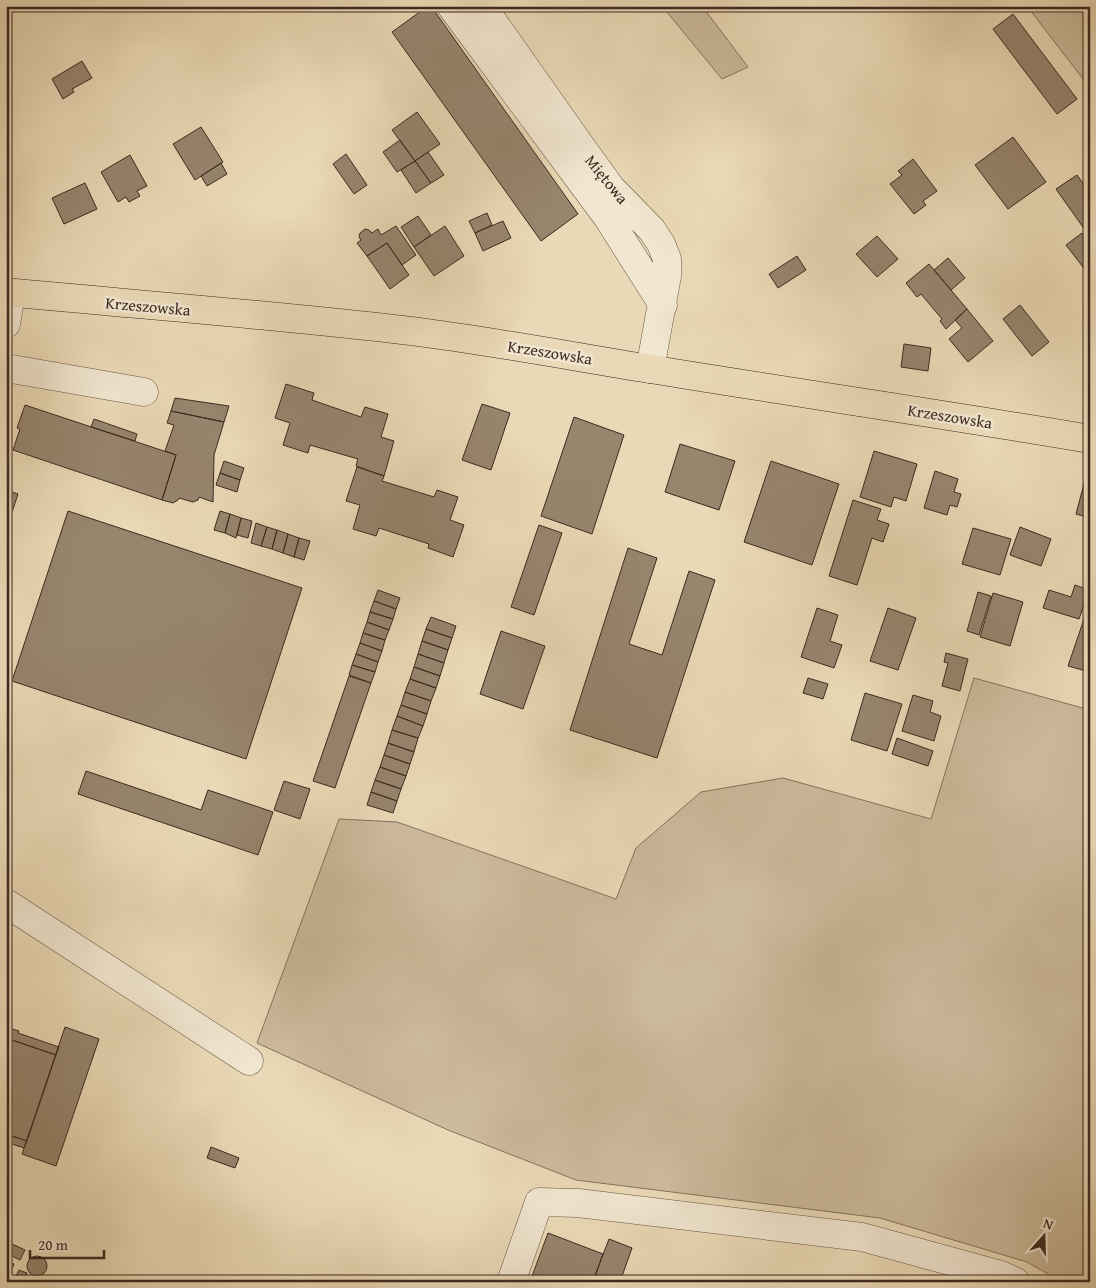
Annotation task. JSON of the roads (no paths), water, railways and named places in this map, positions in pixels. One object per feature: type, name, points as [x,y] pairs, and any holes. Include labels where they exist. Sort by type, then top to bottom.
[{"type":"main road","name":"Krzeszowska","points":[[9,292],[411,331],[983,420],[1090,439]]},
{"type":"street","points":[[451,6],[608,218],[663,305]]},
{"type":"street","name":"Miętowa","points":[[482,6],[612,188],[652,230],[661,244],[667,258],[667,276],[650,369]]},
{"type":"street","points":[[6,324],[9,292]]},
{"type":"street","points":[[6,368],[144,392]]},
{"type":"street","points":[[6,903],[249,1061]]},
{"type":"street","points":[[510,1282],[540,1202],[578,1203],[862,1237],[1001,1274],[1016,1282]]}]
